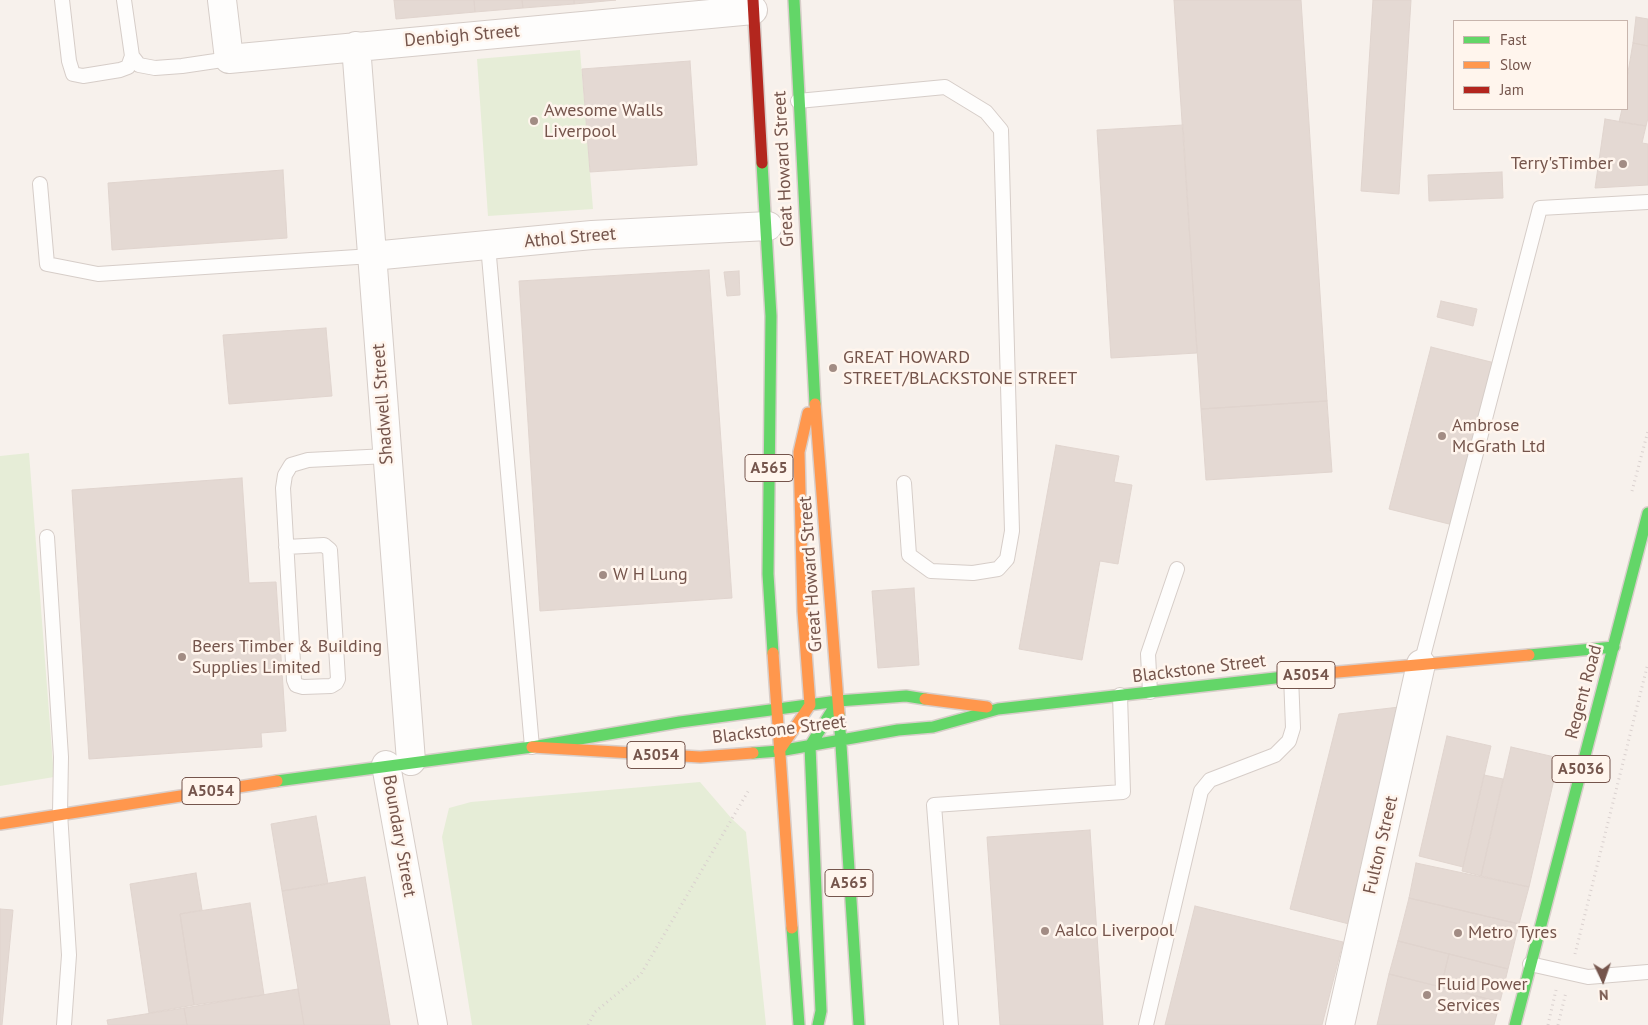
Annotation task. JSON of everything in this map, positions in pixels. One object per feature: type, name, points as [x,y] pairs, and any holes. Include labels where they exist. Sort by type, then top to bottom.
[{"type":"main road","name":"Great Howard Street","points":[[794,0],[814,386],[841,740],[859,1025]]},
{"type":"main road","name":"Great Howard Street","points":[[753,5],[768,226],[771,316],[768,574],[799,1025]]},
{"type":"main road","points":[[779,751],[810,705],[803,611],[799,452],[814,386]]},
{"type":"main road","name":"Regent Road","points":[[1515,1025],[1648,513]]},
{"type":"main road","name":"Blackstone Street","points":[[532,747],[700,757],[779,751],[933,727],[998,709],[1291,676],[1614,647]]},
{"type":"main road","name":"Blackstone Street","points":[[399,763],[532,747],[680,722],[776,711],[838,700],[906,696],[998,709]]},
{"type":"main road","points":[[818,1025],[821,1011],[810,746],[838,700]]},
{"type":"main road","name":"Boundary Street","points":[[0,824],[60,813],[399,763]]},
{"type":"street","points":[[222,0],[229,59]]},
{"type":"street","name":"Denbigh Street","points":[[229,59],[753,5]]},
{"type":"street","name":"Shadwell Street","points":[[356,46],[387,456],[399,763]]},
{"type":"street","name":"Athol Street","points":[[372,256],[592,235],[768,226]]},
{"type":"street","name":"Fulton Street","points":[[1340,1025],[1421,664]]},
{"type":"street","name":"Boundary Street","points":[[399,763],[433,1025]]},
{"type":"lane","points":[[62,0],[69,61],[73,74],[83,76],[128,67],[132,56],[124,0]]},
{"type":"lane","points":[[132,56],[139,65],[155,68],[229,59]]},
{"type":"lane","points":[[798,101],[945,87],[986,112],[1001,130],[1012,531],[1006,559],[998,569],[973,573],[931,571],[909,555],[904,483]]},
{"type":"lane","points":[[40,184],[47,264],[98,274],[372,256]]},
{"type":"lane","points":[[1421,664],[1540,208],[1648,202]]},
{"type":"lane","points":[[488,245],[532,747]]},
{"type":"lane","points":[[286,547],[324,545],[330,550],[338,679],[331,686],[303,687],[296,685],[294,680],[286,547],[283,488],[285,475],[292,465],[308,460],[387,456]]},
{"type":"lane","points":[[47,537],[61,757],[60,813],[69,955],[64,1025]]},
{"type":"lane","points":[[1150,692],[1148,654],[1177,569]]},
{"type":"lane","points":[[1146,1025],[1201,791],[1210,780],[1275,756],[1289,740],[1293,728],[1291,676]]},
{"type":"lane","points":[[951,1025],[934,805],[1123,792],[1120,695]]},
{"type":"lane","points":[[1530,964],[1588,977],[1648,972]]},
{"type":"path","points":[[1558,1025],[1648,663]]},
{"type":"path","points":[[588,1025],[595,1012],[641,974],[750,788]]},
{"type":"green space","name":"Awesome Walls Liverpool","points":[[580,50],[593,209],[488,216],[477,59]]},
{"type":"green space","points":[[29,453],[54,777],[0,786],[0,456]]},
{"type":"green space","points":[[700,782],[732,819],[746,832],[766,1025],[472,1025],[442,837],[449,808],[471,802]]},
{"type":"building","points":[[394,0],[474,0],[475,12],[396,19]]},
{"type":"building","points":[[474,0],[522,0],[523,8],[475,12]]},
{"type":"building","points":[[522,0],[574,0],[574,4],[523,8]]},
{"type":"building","points":[[574,0],[616,0],[574,4]]},
{"type":"building","points":[[1174,0],[1301,0],[1327,401],[1201,409]]},
{"type":"building","points":[[1373,0],[1411,0],[1399,194],[1361,191]]},
{"type":"building","points":[[1636,17],[1648,19],[1648,46],[1633,43]]},
{"type":"building","points":[[1633,43],[1648,46],[1648,118],[1646,126],[1619,122],[1622,110],[1628,110],[1628,72]]},
{"type":"building","points":[[690,61],[697,165],[590,172],[582,69]]},
{"type":"building","name":"Terry'sTimber","points":[[1605,119],[1646,126],[1642,143],[1648,144],[1648,185],[1595,188]]},
{"type":"building","points":[[1183,125],[1197,353],[1111,358],[1097,130]]},
{"type":"building","points":[[283,170],[287,238],[112,250],[108,183]]},
{"type":"building","points":[[1502,172],[1503,198],[1429,201],[1428,175]]},
{"type":"building","points":[[709,270],[732,598],[540,611],[519,281]]},
{"type":"building","points":[[739,271],[740,295],[727,296],[724,272]]},
{"type":"building","points":[[1441,301],[1477,309],[1473,326],[1437,317]]},
{"type":"building","points":[[326,328],[332,396],[229,404],[223,335]]},
{"type":"building","name":"Ambrose McGrath Ltd","points":[[1431,347],[1495,363],[1453,525],[1389,509]]},
{"type":"building","points":[[1327,401],[1332,472],[1206,480],[1201,409]]},
{"type":"building","points":[[1056,445],[1119,456],[1114,482],[1132,485],[1118,564],[1100,561],[1082,660],[1019,649]]},
{"type":"building","name":"Beers Timber & Building Supplies Limited","points":[[242,478],[249,583],[276,582],[286,731],[261,733],[262,747],[89,759],[72,490]]},
{"type":"building","points":[[914,588],[919,665],[878,668],[872,591]]},
{"type":"building","points":[[1408,706],[1353,925],[1290,909],[1339,714]]},
{"type":"building","points":[[1447,736],[1491,746],[1463,867],[1419,856]]},
{"type":"building","points":[[1511,747],[1559,758],[1529,887],[1481,876]]},
{"type":"building","points":[[1484,775],[1503,779],[1481,876],[1462,871]]},
{"type":"building","points":[[316,816],[328,884],[282,891],[271,824]]},
{"type":"building","name":"Aalco Liverpool","points":[[1090,830],[1103,1025],[1000,1025],[987,837]]},
{"type":"building","points":[[1416,863],[1529,887],[1519,924],[1409,898]]},
{"type":"building","points":[[196,873],[202,910],[180,914],[194,1005],[149,1013],[130,884]]},
{"type":"building","points":[[365,877],[390,1025],[304,1025],[282,891]]},
{"type":"building","name":"Metro Tyres","points":[[1409,898],[1519,924],[1508,969],[1398,941]]},
{"type":"building","points":[[250,903],[264,995],[194,1005],[180,914]]},
{"type":"building","points":[[1195,906],[1343,942],[1322,1025],[1165,1025]]},
{"type":"building","points":[[0,909],[13,910],[2,1025],[0,1025]]},
{"type":"building","points":[[1398,941],[1449,954],[1441,987],[1389,974]]},
{"type":"building","points":[[1449,954],[1508,969],[1500,1002],[1441,987]]},
{"type":"building","name":"Fluid Power Services","points":[[1389,974],[1500,1002],[1494,1025],[1377,1025]]},
{"type":"building","points":[[298,989],[304,1025],[187,1025],[184,1008]]},
{"type":"building","points":[[184,1008],[187,1025],[108,1025],[107,1020]]},
{"type":"traffic: fast","points":[[794,0],[815,404]]},
{"type":"traffic: fast","points":[[762,163],[771,316],[768,574],[773,653]]},
{"type":"traffic: fast","points":[[1515,1025],[1648,513]]},
{"type":"traffic: fast","points":[[1529,655],[1614,647]]},
{"type":"traffic: fast","points":[[753,753],[779,751],[898,730],[933,727],[998,709],[1293,676]]},
{"type":"traffic: fast","points":[[277,781],[532,747],[680,722],[838,701],[906,696],[925,699]]},
{"type":"traffic: fast","points":[[818,1025],[821,1011],[810,746],[838,701]]},
{"type":"traffic: fast","points":[[839,714],[859,1025]]},
{"type":"traffic: fast","points":[[792,928],[799,1025]]},
{"type":"traffic: slow","points":[[815,404],[839,714]]},
{"type":"traffic: slow","points":[[779,751],[810,705],[803,611],[799,452],[808,413]]},
{"type":"traffic: slow","points":[[773,653],[792,928]]},
{"type":"traffic: slow","points":[[1293,676],[1529,655]]},
{"type":"traffic: slow","points":[[925,699],[987,707]]},
{"type":"traffic: slow","points":[[532,747],[700,757],[753,753]]},
{"type":"traffic: slow","points":[[0,824],[277,781]]},
{"type":"traffic: jam","points":[[753,0],[762,163]]},
{"type":"place","name":"Awesome Walls Liverpool","points":[[534,121]]},
{"type":"place","name":"Terry'sTimber","points":[[1623,164]]},
{"type":"place","name":"GREAT HOWARD STREET/BLACKSTONE STREET","points":[[833,368]]},
{"type":"place","name":"Ambrose McGrath Ltd","points":[[1442,436]]},
{"type":"place","name":"W H Lung","points":[[603,575]]},
{"type":"place","name":"Beers Timber & Building Supplies Limited","points":[[182,657]]},
{"type":"place","name":"Aalco Liverpool","points":[[1045,931]]},
{"type":"place","name":"Metro Tyres","points":[[1458,933]]},
{"type":"place","name":"Fluid Power Services","points":[[1427,995]]}]
